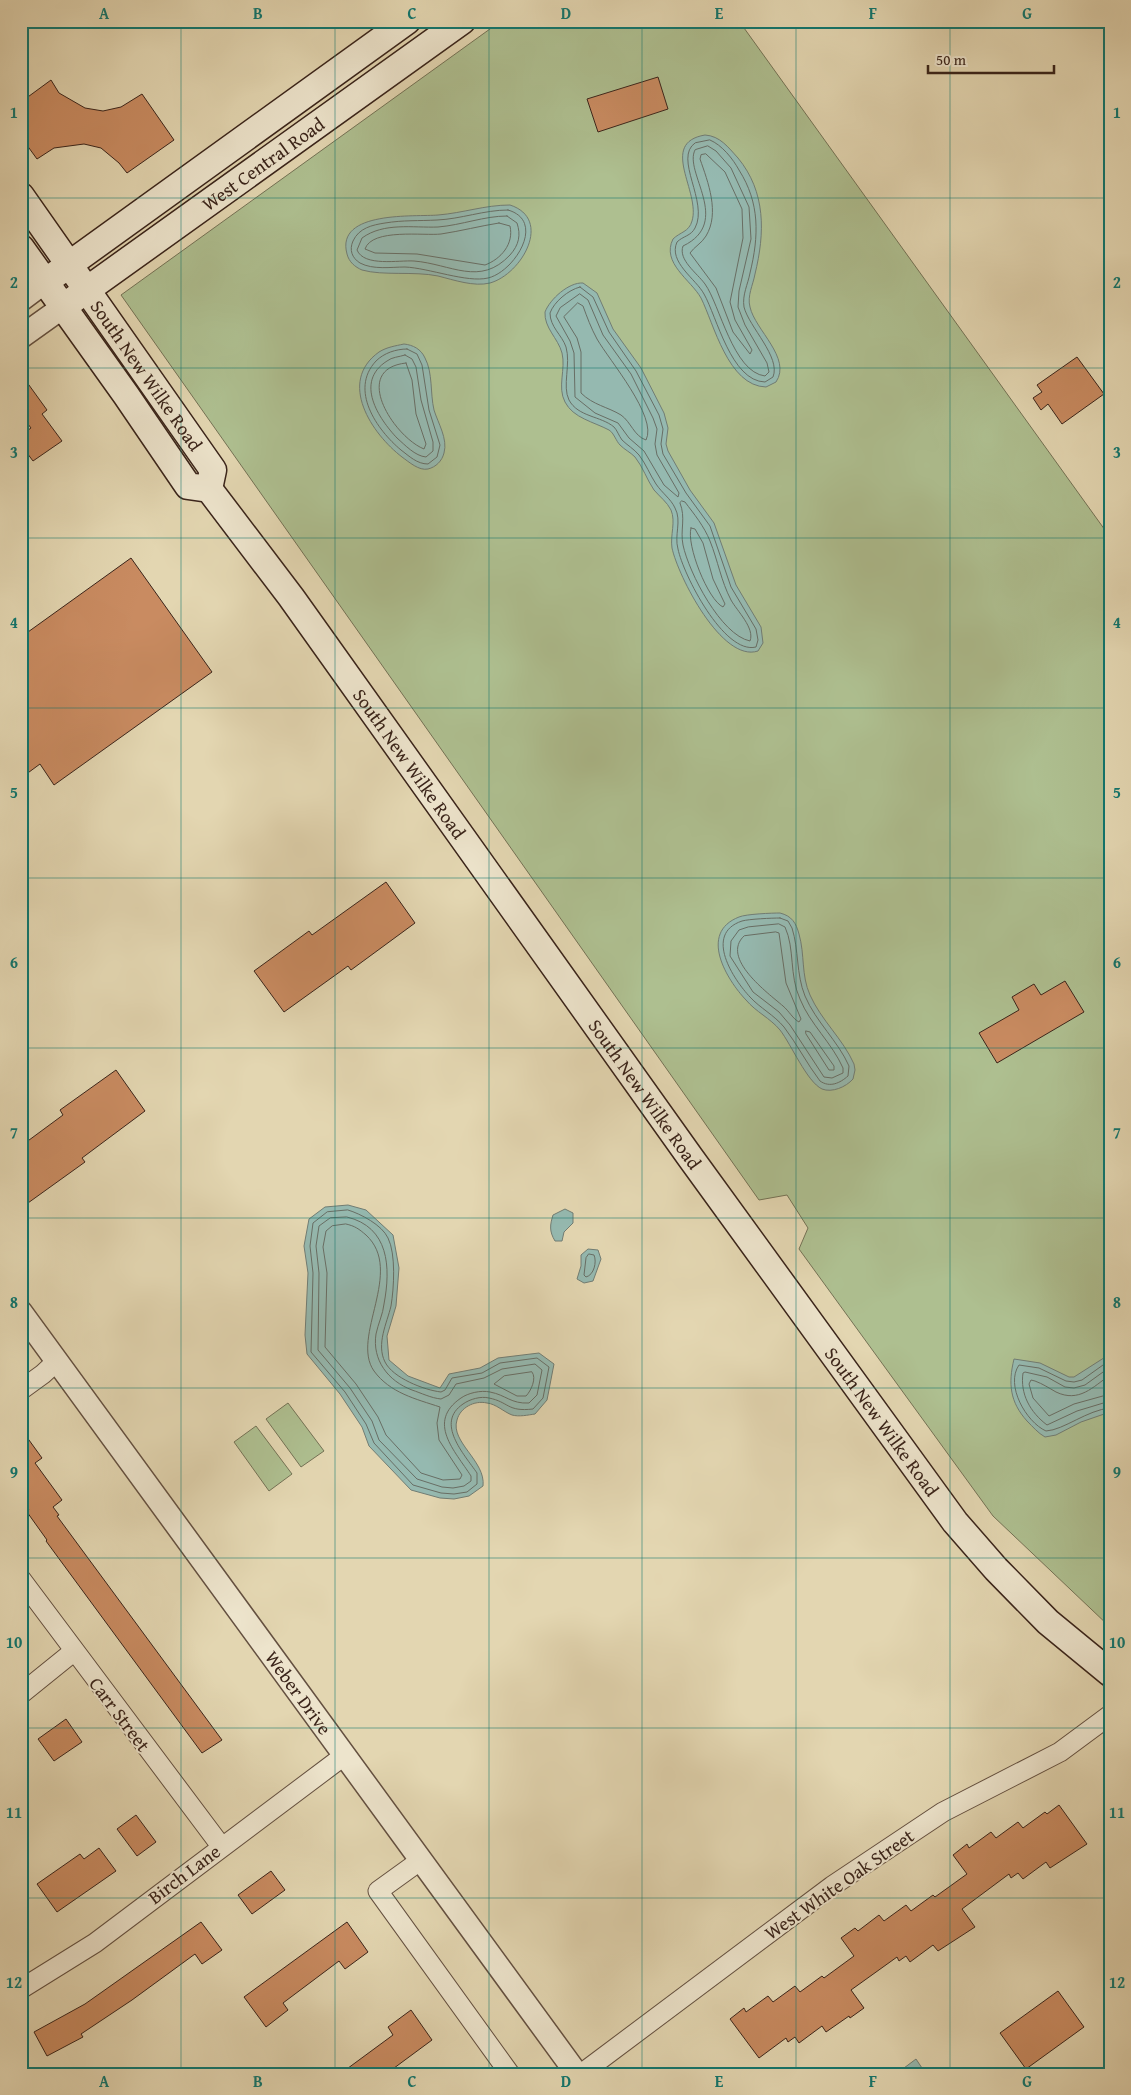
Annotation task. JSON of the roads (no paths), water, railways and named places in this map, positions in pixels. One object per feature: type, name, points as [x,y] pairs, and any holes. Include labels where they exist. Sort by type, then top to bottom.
[{"type":"main road","name":"West Central Road","points":[[46,282],[68,264],[407,21]]},
{"type":"main road","name":"West Central Road","points":[[64,307],[462,21]]},
{"type":"main road","name":"South New Wilke Road","points":[[21,196],[213,470],[209,489]]},
{"type":"main road","name":"South New Wilke Road","points":[[21,248],[188,486],[209,489],[292,597],[690,1158],[955,1522],[1048,1622],[1110,1673]]},
{"type":"street","points":[[21,300],[46,282]]},
{"type":"street","points":[[21,336],[64,307]]},
{"type":"street","name":"Weber Drive","points":[[21,1312],[576,2074]]},
{"type":"street","points":[[21,1390],[43,1374],[57,1360]]},
{"type":"street","name":"Carr Street","points":[[21,1580],[73,1652],[221,1846]]},
{"type":"street","points":[[21,1694],[73,1652]]},
{"type":"street","name":"West White Oak Street","points":[[581,2074],[832,1886],[943,1812],[1060,1752],[1110,1715]]},
{"type":"street","name":"Birch Lane","points":[[21,1989],[95,1943],[221,1846],[345,1755]]},
{"type":"street","points":[[421,1860],[378,1891],[510,2074]]},
{"type":"water","points":[[705,135],[715,137],[738,158],[754,185],[758,199],[761,213],[760,243],[749,303],[753,316],[776,354],[780,373],[776,382],[766,387],[753,384],[732,365],[717,337],[701,298],[679,271],[671,256],[670,248],[673,239],[687,230],[692,221],[691,196],[684,170],[684,148],[691,140]]},
{"type":"water","points":[[510,205],[523,212],[530,222],[531,233],[528,246],[522,258],[513,269],[502,278],[490,283],[471,284],[438,276],[370,272],[355,266],[347,254],[347,240],[353,230],[365,223],[396,217],[438,215]]},
{"type":"water","points":[[583,283],[597,293],[613,329],[641,368],[664,413],[668,428],[666,444],[668,451],[690,490],[714,523],[736,585],[761,627],[763,643],[758,651],[744,651],[730,644],[717,631],[692,596],[672,548],[673,519],[671,510],[654,490],[635,457],[620,445],[611,431],[578,416],[565,402],[562,390],[562,353],[549,328],[545,312],[551,302],[566,288]]},
{"type":"water","points":[[404,344],[414,346],[419,350],[428,364],[434,410],[445,442],[442,459],[428,469],[421,469],[411,464],[380,435],[370,422],[360,392],[361,378],[367,364],[382,350]]},
{"type":"water","points":[[780,913],[790,918],[798,930],[805,980],[810,995],[854,1064],[853,1079],[839,1088],[826,1090],[816,1085],[805,1071],[780,1030],[750,1004],[731,981],[720,957],[718,945],[720,934],[727,924],[742,916]]},
{"type":"water","points":[[348,1205],[366,1210],[393,1235],[399,1268],[396,1306],[387,1336],[389,1360],[408,1376],[440,1388],[449,1374],[480,1368],[498,1358],[539,1353],[554,1364],[547,1400],[535,1414],[512,1415],[494,1405],[482,1402],[468,1406],[461,1412],[456,1428],[463,1444],[479,1468],[483,1486],[469,1496],[454,1499],[440,1498],[411,1490],[369,1446],[362,1427],[340,1394],[307,1354],[305,1335],[308,1273],[304,1246],[309,1219],[325,1207]]},
{"type":"water","points":[[565,1209],[573,1213],[573,1223],[564,1232],[562,1241],[555,1241],[551,1228],[553,1215]]},
{"type":"water","points":[[588,1249],[598,1250],[601,1259],[593,1281],[584,1283],[577,1279],[581,1266],[581,1255]]},
{"type":"water","points":[[1110,1354],[1110,1412],[1081,1422],[1056,1435],[1045,1437],[1021,1414],[1014,1400],[1011,1385],[1014,1359],[1040,1363],[1069,1377],[1074,1377]]},
{"type":"water","points":[[916,2059],[926,2074],[896,2074]]}]
